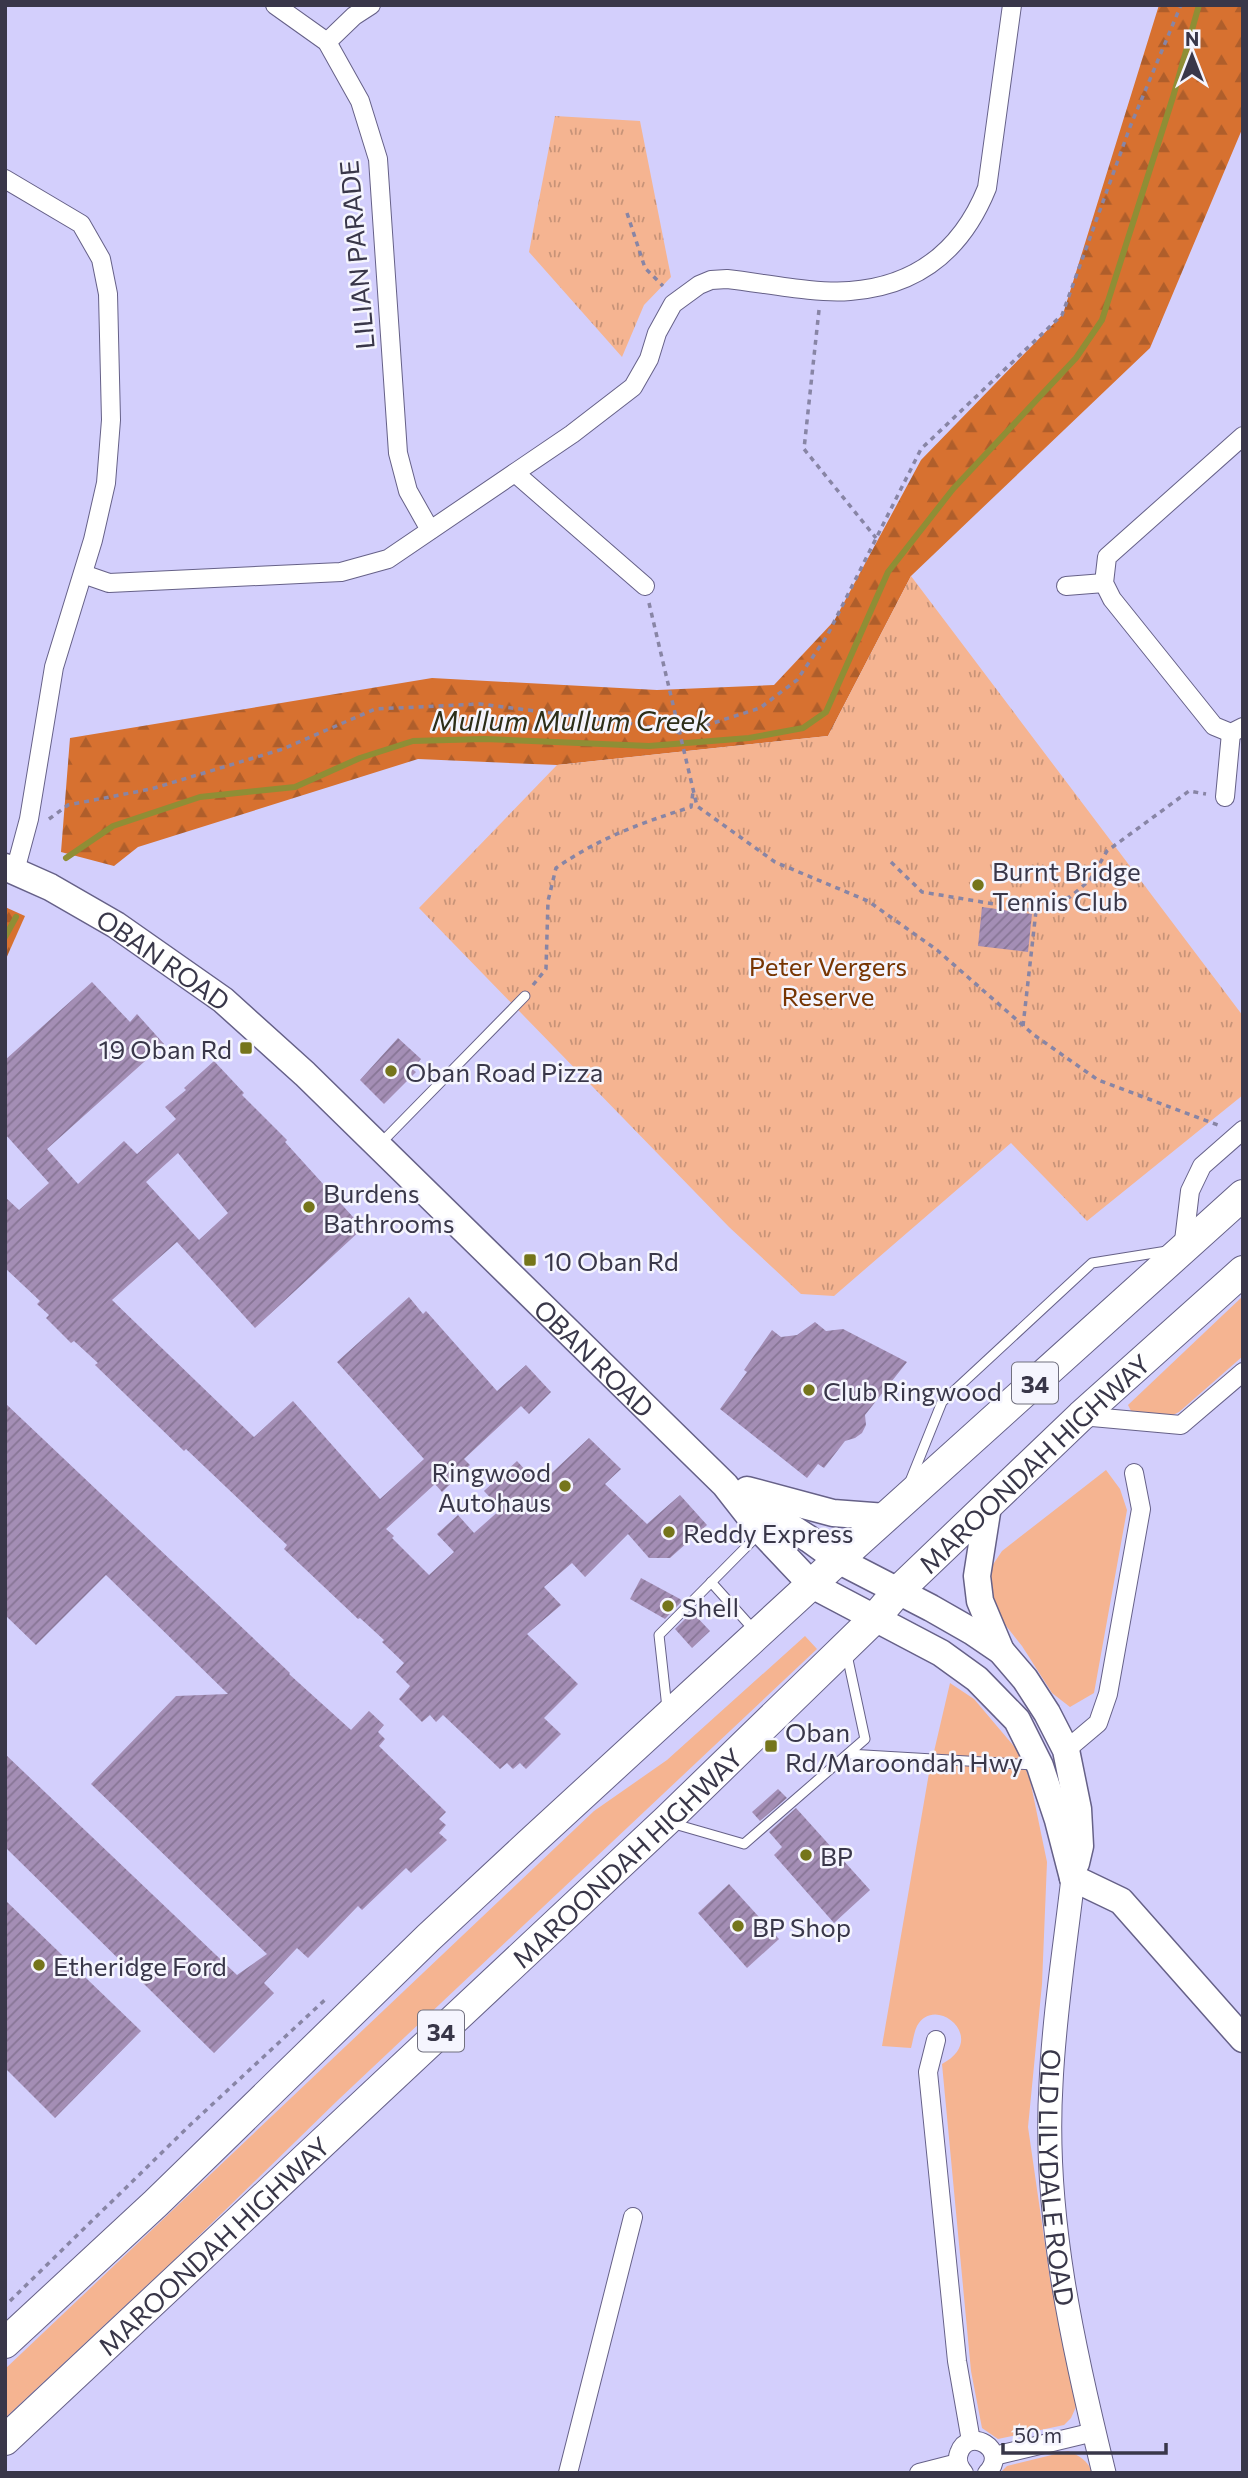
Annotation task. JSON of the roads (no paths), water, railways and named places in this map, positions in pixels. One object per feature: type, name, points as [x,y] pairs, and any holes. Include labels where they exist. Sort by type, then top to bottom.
[{"type":"highway","name":"34","points":[[5,2343],[156,2203],[428,1938],[838,1560],[1243,1195]]},
{"type":"highway","name":"MAROONDAH HIGHWAY","points":[[5,2440],[665,1821],[874,1619],[898,1591],[1081,1416],[1243,1271]]},
{"type":"main road","name":"OBAN ROAD","points":[[10,869],[50,887],[116,925],[223,1000],[379,1145],[725,1485],[761,1531],[812,1585],[874,1619]]},
{"type":"main road","name":"OBAN ROAD","points":[[725,1485],[838,1560],[898,1591]]},
{"type":"main road","points":[[725,1485],[833,1513],[894,1510]]},
{"type":"main road","points":[[988,1506],[977,1576],[980,1601],[1001,1651]]},
{"type":"main road","name":"OLD LILYDALE ROAD","points":[[898,1591],[973,1632],[1001,1651],[1025,1679],[1047,1713],[1066,1750],[1078,1810],[1080,1846],[1073,1878]]},
{"type":"main road","name":"OLD LILYDALE ROAD","points":[[874,1619],[941,1653],[977,1679],[1017,1720],[1040,1766],[1073,1878]]},
{"type":"main road","points":[[1040,1766],[1066,1750]]},
{"type":"main road","points":[[1073,1878],[1121,1901],[1243,2039]]},
{"type":"street","name":"LILIAN PARADE","points":[[275,5],[327,42],[360,101],[378,159],[398,453],[408,491],[430,530]]},
{"type":"street","points":[[327,42],[354,16],[371,5]]},
{"type":"street","points":[[83,574],[109,583],[341,572],[388,559],[572,434],[633,387],[649,359],[657,333],[673,304],[699,285],[711,280],[727,279],[850,291],[915,275],[940,257],[962,235],[977,212],[987,188],[1012,5]]},
{"type":"street","points":[[5,178],[80,224],[102,259],[108,294],[111,420],[106,483],[83,574],[54,667],[29,819],[10,869]]},
{"type":"street","points":[[1225,797],[1237,730],[1214,726],[1112,599],[1104,583],[1107,556],[1243,436]]},
{"type":"street","points":[[515,473],[645,586]]},
{"type":"street","points":[[1066,586],[1104,583]]},
{"type":"street","points":[[1183,1249],[1190,1191],[1202,1166],[1241,1132]]},
{"type":"street","points":[[1081,1416],[1181,1425],[1243,1372]]},
{"type":"street","points":[[1066,1750],[1098,1723],[1108,1694],[1141,1509],[1134,1473]]},
{"type":"street","name":"OLD LILYDALE ROAD","points":[[1073,1878],[1053,2060],[1051,2133],[1056,2221],[1066,2292],[1104,2473]]},
{"type":"street","points":[[936,2040],[928,2072],[957,2361],[965,2420],[971,2441]]},
{"type":"street","points":[[568,2473],[633,2217]]},
{"type":"street","points":[[919,2473],[961,2468],[961,2447],[971,2441],[988,2445],[990,2464],[1094,2432]]},
{"type":"lane","points":[[379,1145],[525,996]]},
{"type":"lane","points":[[894,1510],[942,1402],[1092,1263],[1183,1249]]},
{"type":"lane","points":[[668,1717],[659,1635],[761,1531]]},
{"type":"lane","points":[[711,1582],[758,1634]]},
{"type":"lane","points":[[665,1821],[744,1844],[865,1739],[845,1646]]},
{"type":"lane","points":[[848,1754],[1040,1766]]},
{"type":"waterway","name":"Mullum Mullum Creek","points":[[66,858],[113,826],[200,797],[295,787],[360,758],[413,741],[485,739],[649,746],[749,738],[803,728],[826,712],[888,572],[953,489],[1076,358],[1102,320],[1173,97],[1199,5]]},
{"type":"waterway","name":"Mullum Mullum Creek","points":[[5,937],[16,917]]},
{"type":"place","name":"Burnt Bridge Tennis Club","points":[[978,885]]},
{"type":"place","name":"19 Oban Rd","points":[[246,1048]]},
{"type":"place","name":"Oban Road Pizza","points":[[391,1071]]},
{"type":"place","name":"Burdens Bathrooms","points":[[309,1207]]},
{"type":"place","name":"10 Oban Rd","points":[[530,1260]]},
{"type":"place","name":"Club Ringwood","points":[[809,1390]]},
{"type":"place","name":"Ringwood Autohaus","points":[[565,1486]]},
{"type":"place","name":"Reddy Express","points":[[669,1532]]},
{"type":"place","name":"Shell","points":[[668,1606]]},
{"type":"place","name":"Oban Rd/Maroondah Hwy","points":[[771,1746]]},
{"type":"place","name":"BP","points":[[806,1855]]},
{"type":"place","name":"BP Shop","points":[[738,1926]]},
{"type":"place","name":"Etheridge Ford","points":[[39,1965]]},
{"type":"park label","name":"Peter Vergers Reserve","points":[[828,980]]}]
